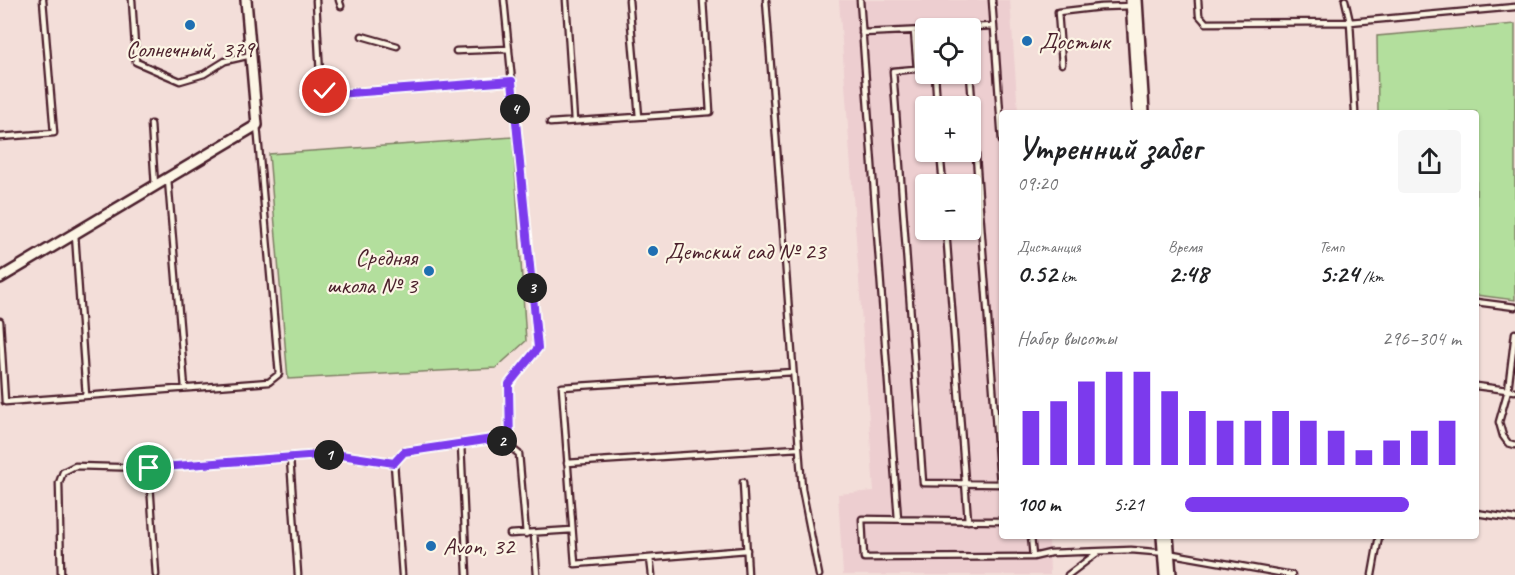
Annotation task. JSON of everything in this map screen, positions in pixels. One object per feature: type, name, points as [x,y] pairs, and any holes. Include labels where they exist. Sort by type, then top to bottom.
[{"type":"highway","points":[[1134,3],[1141,110]]},
{"type":"highway","points":[[1166,539],[1168,575]]},
{"type":"street","points":[[0,278],[257,125],[246,0]]},
{"type":"lane","points":[[0,137],[54,133],[43,0]]},
{"type":"lane","points":[[132,0],[136,62],[180,81],[204,74],[225,61],[251,55]]},
{"type":"lane","points":[[316,0],[320,76],[325,91],[337,94],[512,81]]},
{"type":"lane","points":[[504,0],[538,348],[509,384],[510,447]]},
{"type":"lane","points":[[566,0],[574,121]]},
{"type":"lane","points":[[629,0],[639,117]]},
{"type":"lane","points":[[550,123],[710,112],[703,0]]},
{"type":"lane","points":[[766,0],[802,489],[819,575]]},
{"type":"lane","points":[[860,0],[898,519]]},
{"type":"lane","points":[[992,0],[1000,110]]},
{"type":"lane","points":[[1198,0],[1199,15],[1206,23],[1350,22],[1515,7]]},
{"type":"lane","points":[[1345,0],[1350,22],[1355,110]]},
{"type":"lane","points":[[1062,64],[1058,12],[1134,3]]},
{"type":"lane","points":[[981,27],[993,26]]},
{"type":"lane","points":[[862,33],[914,31],[915,44]]},
{"type":"lane","points":[[362,36],[397,46]]},
{"type":"lane","points":[[456,51],[508,49]]},
{"type":"lane","points":[[915,69],[893,71],[923,483],[999,484]]},
{"type":"lane","points":[[971,84],[999,470]]},
{"type":"lane","points":[[151,124],[154,186]]},
{"type":"lane","points":[[0,321],[2,384],[5,402],[269,382],[279,374],[257,125]]},
{"type":"lane","points":[[168,178],[185,388]]},
{"type":"lane","points":[[75,233],[86,396]]},
{"type":"lane","points":[[947,240],[968,521]]},
{"type":"lane","points":[[1479,302],[1515,307]]},
{"type":"lane","points":[[1515,333],[1508,390],[1499,422],[1503,436],[1515,446]]},
{"type":"lane","points":[[747,550],[575,564],[562,387],[794,372]]},
{"type":"lane","points":[[1479,386],[1515,391]]},
{"type":"lane","points":[[402,575],[394,463],[404,452],[499,438],[519,454],[526,534]]},
{"type":"lane","points":[[461,444],[467,575]]},
{"type":"lane","points":[[567,464],[799,448]]},
{"type":"lane","points":[[61,575],[59,483],[63,472],[75,466],[149,468],[334,454],[394,463]]},
{"type":"lane","points":[[290,458],[298,575]]},
{"type":"lane","points":[[149,468],[156,575]]},
{"type":"lane","points":[[743,482],[748,575]]},
{"type":"lane","points":[[1479,513],[1515,519]]},
{"type":"lane","points":[[999,522],[862,519],[864,558],[1033,557],[1050,553],[1131,550],[1292,575]]},
{"type":"lane","points":[[510,534],[572,530]]},
{"type":"lane","points":[[534,533],[537,575]]},
{"type":"lane","points":[[1031,539],[1033,557]]},
{"type":"lane","points":[[1372,575],[1378,539]]},
{"type":"lane","points":[[1068,575],[1097,553]]},
{"type":"lane","points":[[650,558],[652,575]]},
{"type":"shaded area","points":[[839,0],[1010,0],[1018,110],[999,110],[999,539],[1049,539],[1050,575],[843,575],[838,494],[874,491]]},
{"type":"green space","points":[[1515,24],[1515,300],[1479,295],[1479,110],[1378,110],[1377,36]]},
{"type":"green space","points":[[513,137],[526,341],[496,368],[288,379],[269,154]]},
{"type":"place","name":"Солнечный, 379","points":[[190,25]]},
{"type":"place","name":"Достык","points":[[1027,41]]},
{"type":"place","name":"Детский сад № 23","points":[[653,251]]},
{"type":"place","name":"Средняя школа № 3","points":[[429,271]]},
{"type":"place","name":"Avon, 32","points":[[431,546]]},
{"type":"route","points":[[149,468],[334,454],[394,463],[404,452],[499,438],[510,447],[509,384],[538,348],[512,81],[337,94],[325,91]]}]
